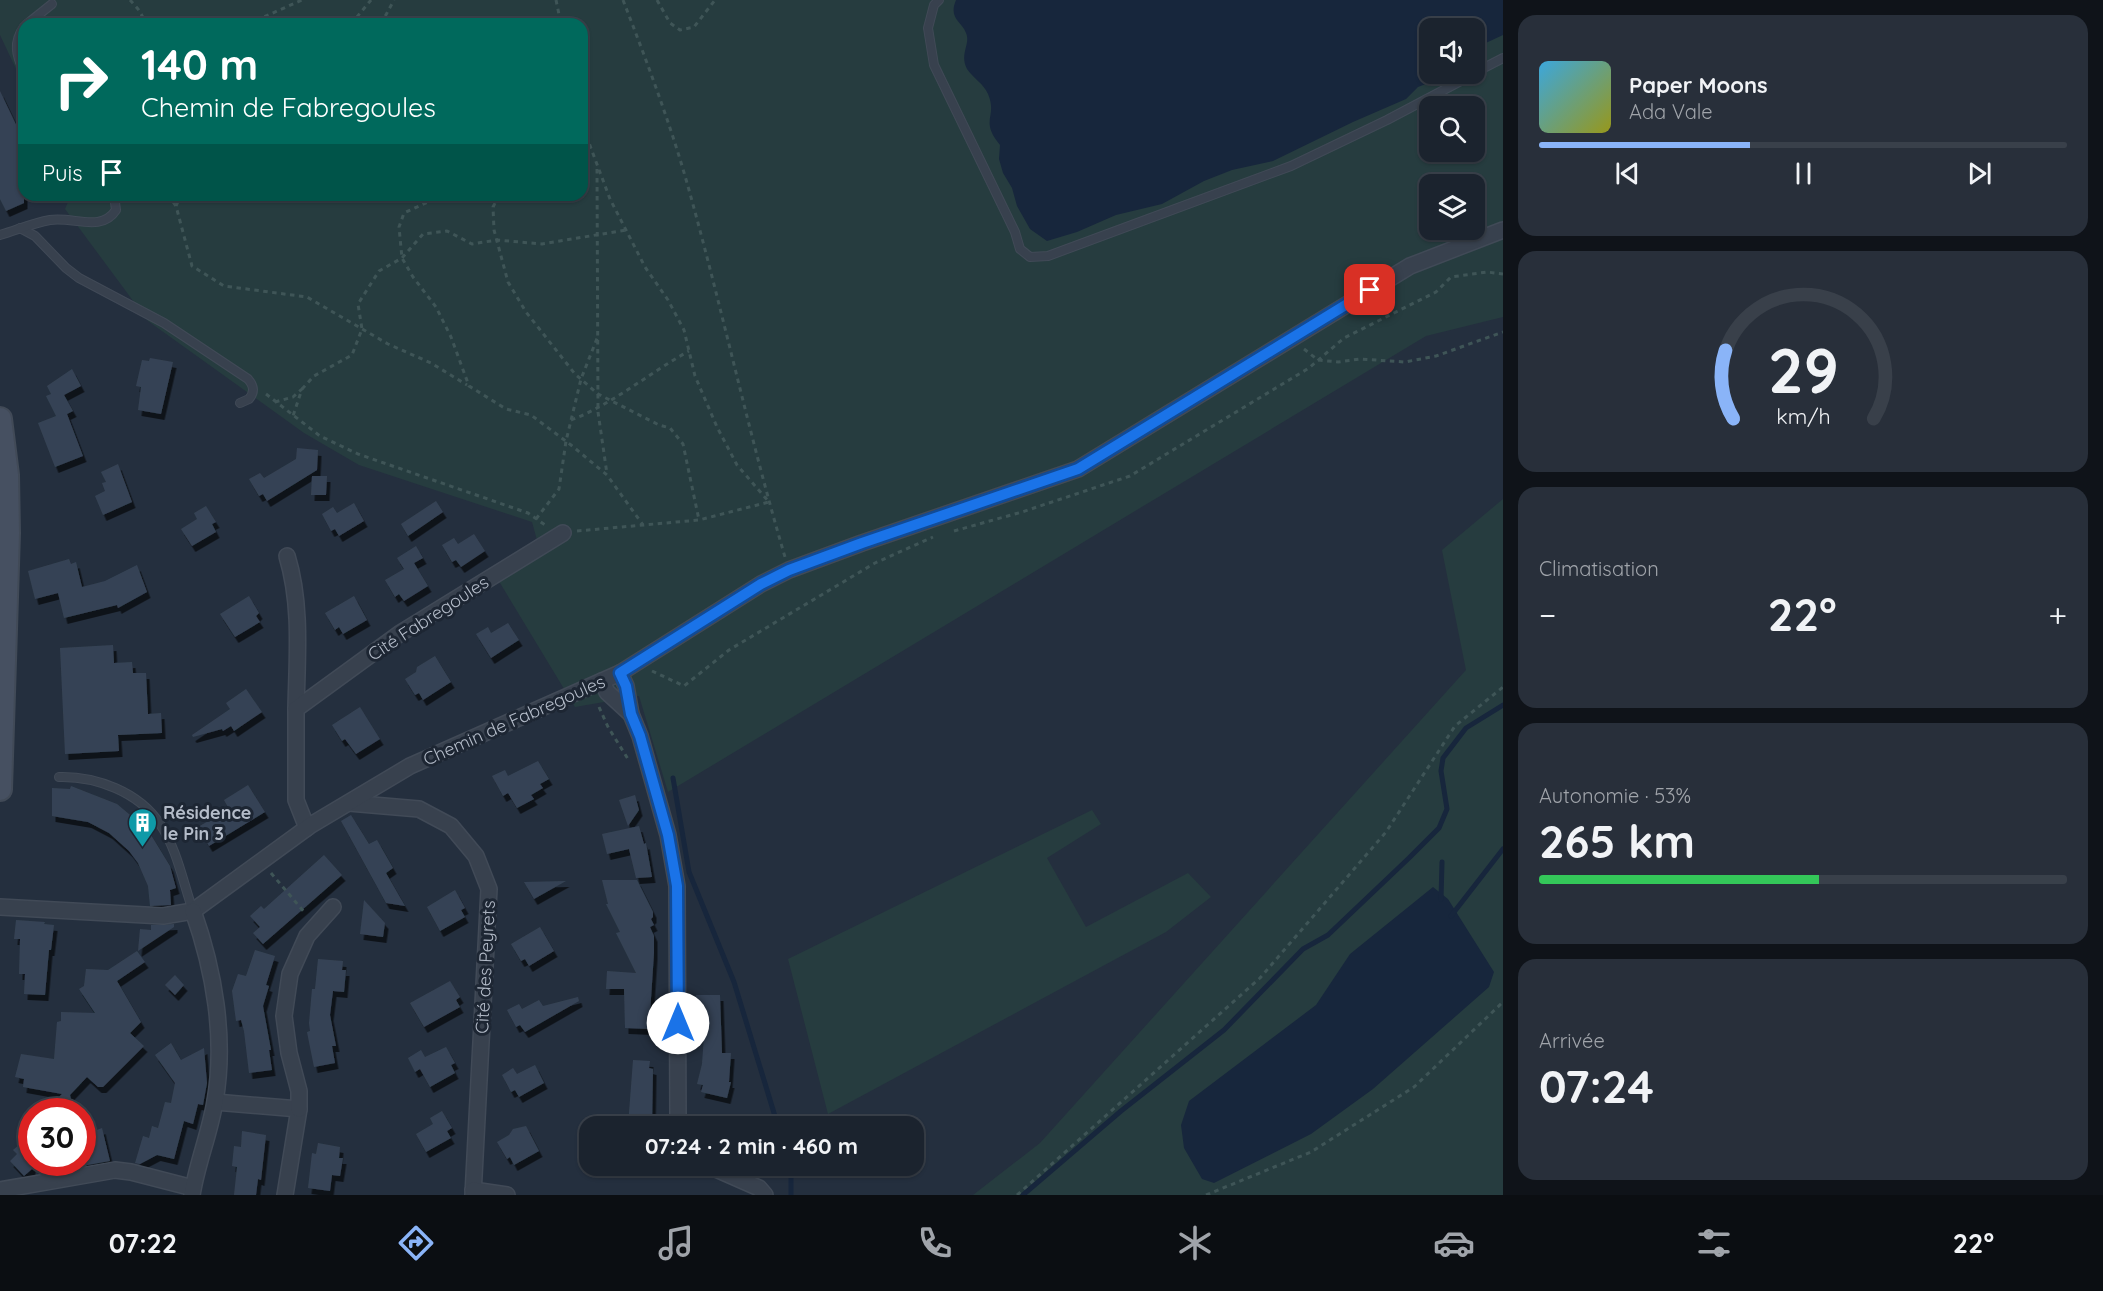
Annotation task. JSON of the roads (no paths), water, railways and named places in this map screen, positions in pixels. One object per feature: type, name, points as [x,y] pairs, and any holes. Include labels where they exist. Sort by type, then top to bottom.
[{"type":"main road","points":[[0,421],[8,474],[4,535],[0,789]]},
{"type":"street","name":"Chemin de Fabregoules","points":[[0,907],[163,916],[193,910],[307,828],[410,766],[620,673],[761,584],[789,570],[1078,469],[1410,266],[1503,230]]},
{"type":"street","name":"Cité Fabregoules","points":[[296,709],[399,634],[563,532]]},
{"type":"street","points":[[287,556],[294,580],[297,607],[296,800],[307,828]]},
{"type":"street","points":[[620,673],[626,686],[631,714],[640,736],[668,835],[677,886],[678,1116]]},
{"type":"street","points":[[595,684],[631,714]]},
{"type":"street","name":"Cité des Peyrets","points":[[349,803],[419,809],[451,826],[476,856],[489,889],[473,1192]]},
{"type":"street","points":[[285,1195],[299,1109],[299,1091],[289,1053],[284,1016],[290,974],[307,936],[333,908]]},
{"type":"street","points":[[0,1190],[115,1170],[131,1172],[192,1191],[215,1102],[218,1077],[218,1010],[202,937],[193,910]]},
{"type":"street","points":[[215,1102],[299,1109]]},
{"type":"street","points":[[732,1176],[759,1188],[765,1195]]},
{"type":"street","points":[[473,1192],[507,1195]]},
{"type":"lane","points":[[939,0],[934,5],[928,28],[934,65],[1015,232],[1020,249],[1030,257],[1048,256],[1291,166],[1387,120],[1454,84]]},
{"type":"lane","points":[[35,18],[52,4]]},
{"type":"lane","points":[[18,39],[16,42],[18,59]]},
{"type":"lane","points":[[1485,67],[1503,58]]},
{"type":"lane","points":[[0,235],[54,219],[96,222],[110,218],[116,210],[115,201]]},
{"type":"lane","points":[[20,228],[35,236],[79,278],[164,323],[248,379],[254,391],[249,399],[240,403]]},
{"type":"lane","points":[[59,777],[81,776],[112,787],[134,798],[160,823],[176,857],[193,910]]},
{"type":"water","points":[[956,0],[1503,0],[1503,35],[1485,43],[1485,18],[1419,18],[1419,84],[1426,84],[1418,87],[1406,99],[1273,161],[1232,170],[1204,181],[1162,204],[1116,215],[1077,232],[1047,241],[1030,229],[1003,173],[999,159],[1000,145],[990,124],[991,102],[984,87],[969,72],[965,64],[967,37],[956,19],[954,6]]},
{"type":"water","points":[[1433,887],[1448,899],[1494,972],[1489,987],[1373,1089],[1311,1134],[1214,1183],[1202,1179],[1184,1148],[1181,1125],[1189,1101],[1316,1005],[1350,954]]},
{"type":"waterway","points":[[1023,1195],[1121,1111],[1224,1030],[1303,949],[1328,935],[1439,828],[1447,809],[1441,771],[1443,758],[1466,728],[1503,705]]},
{"type":"waterway","points":[[673,778],[689,872],[734,982],[775,1116]]},
{"type":"waterway","points":[[1451,916],[1503,849]]},
{"type":"waterway","points":[[1441,899],[1442,862]]},
{"type":"waterway","points":[[791,1176],[791,1195]]},
{"type":"place","name":"Résidence le Pin 3","points":[[142,848]]}]
